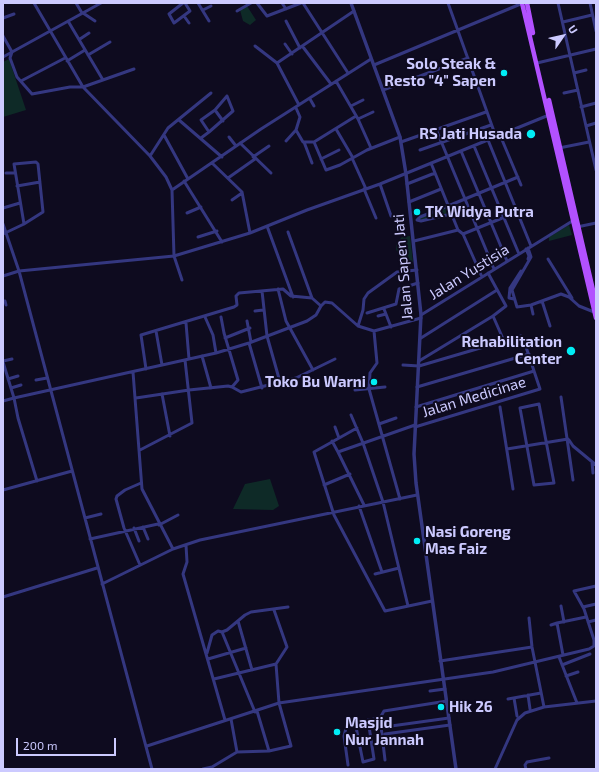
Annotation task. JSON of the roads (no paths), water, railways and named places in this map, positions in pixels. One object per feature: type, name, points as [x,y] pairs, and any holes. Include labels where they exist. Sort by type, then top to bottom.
[{"type":"main road","points":[[522,3],[531,30]]},
{"type":"main road","points":[[527,3],[538,63],[574,220]]},
{"type":"main road","points":[[550,115],[559,148],[575,228],[596,318]]},
{"type":"main road","points":[[575,228],[596,303]]},
{"type":"street","points":[[34,3],[83,87],[150,156],[161,170],[172,190],[174,256],[182,280]]},
{"type":"street","points":[[76,3],[82,13],[94,21]]},
{"type":"street","points":[[91,3],[93,7]]},
{"type":"street","points":[[3,57],[101,3]]},
{"type":"street","points":[[184,3],[190,11],[174,23],[168,14],[178,4],[184,3]]},
{"type":"street","points":[[198,3],[209,21]]},
{"type":"street","points":[[237,11],[250,3]]},
{"type":"street","points":[[257,3],[266,15],[274,16],[286,9],[302,3],[348,73]]},
{"type":"street","points":[[282,3],[286,9]]},
{"type":"street","name":"Jalan Sapen Jati","points":[[351,3],[400,136],[406,174],[421,316],[414,454],[417,495],[456,769]]},
{"type":"street","points":[[448,3],[496,137]]},
{"type":"street","points":[[374,65],[522,3]]},
{"type":"street","points":[[558,3],[591,151],[596,167]]},
{"type":"street","points":[[590,3],[596,31]]},
{"type":"street","points":[[203,10],[211,6]]},
{"type":"street","points":[[277,63],[302,48],[321,33],[354,12]]},
{"type":"street","points":[[3,18],[14,14]]},
{"type":"street","points":[[562,22],[592,15]]},
{"type":"street","points":[[184,16],[189,24]]},
{"type":"street","points":[[68,21],[80,38],[85,50],[103,80]]},
{"type":"street","points":[[286,21],[302,48],[331,84]]},
{"type":"street","points":[[80,38],[89,33]]},
{"type":"street","points":[[3,36],[12,52],[10,58],[17,77],[32,94],[70,87],[83,87],[134,69]]},
{"type":"street","points":[[88,55],[110,42]]},
{"type":"street","points":[[285,44],[292,54]]},
{"type":"street","points":[[255,46],[277,63],[299,105]]},
{"type":"street","points":[[538,63],[596,49]]},
{"type":"street","points":[[21,81],[85,50]]},
{"type":"street","points":[[383,90],[468,58]]},
{"type":"street","points":[[172,190],[222,157],[259,130],[296,108],[371,59]]},
{"type":"street","points":[[574,73],[586,70]]},
{"type":"street","points":[[336,81],[351,106],[371,148]]},
{"type":"street","points":[[564,93],[578,90]]},
{"type":"street","points":[[150,156],[168,128],[211,93]]},
{"type":"street","points":[[201,138],[209,132],[223,121],[233,111],[227,96],[215,110],[201,120],[209,132]]},
{"type":"street","points":[[310,98],[314,106]]},
{"type":"street","points":[[351,106],[363,100]]},
{"type":"street","points":[[581,107],[596,103]]},
{"type":"street","points":[[286,141],[296,130],[300,117],[296,108]]},
{"type":"street","points":[[215,110],[223,121]]},
{"type":"street","points":[[303,142],[307,144],[314,142],[357,118],[373,112]]},
{"type":"street","points":[[401,142],[486,112]]},
{"type":"street","points":[[3,276],[19,271],[174,256],[222,242],[250,233],[291,216],[406,174],[550,115]]},
{"type":"street","points":[[179,120],[222,157]]},
{"type":"street","points":[[586,126],[596,124]]},
{"type":"street","points":[[420,150],[491,125]]},
{"type":"street","points":[[336,129],[353,158],[376,218]]},
{"type":"street","points":[[436,129],[440,143],[465,198],[494,269]]},
{"type":"street","points":[[296,130],[312,163]]},
{"type":"street","points":[[164,135],[188,179]]},
{"type":"street","points":[[500,135],[522,185]]},
{"type":"street","points":[[314,142],[326,170],[371,148],[400,136]]},
{"type":"street","points":[[229,137],[236,146]]},
{"type":"street","points":[[488,140],[517,212],[531,257],[512,288],[513,299],[518,307],[542,302],[561,294],[565,295],[579,306],[594,312]]},
{"type":"street","points":[[559,148],[589,142]]},
{"type":"street","points":[[240,143],[271,174]]},
{"type":"street","points":[[228,178],[269,146]]},
{"type":"street","points":[[474,146],[519,254]]},
{"type":"street","points":[[321,160],[338,150]]},
{"type":"street","points":[[591,151],[596,150]]},
{"type":"street","points":[[461,151],[507,261]]},
{"type":"street","points":[[4,233],[24,224],[43,213],[37,163],[14,164],[24,224]]},
{"type":"street","points":[[212,163],[242,193],[250,233]]},
{"type":"street","points":[[431,163],[458,230],[463,234],[482,277]]},
{"type":"street","points":[[6,173],[15,173]]},
{"type":"street","points":[[407,184],[435,173]]},
{"type":"street","points":[[451,214],[418,221],[420,217],[518,177]]},
{"type":"street","points":[[184,181],[222,242]]},
{"type":"street","points":[[17,186],[40,182]]},
{"type":"street","points":[[380,184],[391,216]]},
{"type":"street","points":[[409,202],[441,190]]},
{"type":"street","points":[[232,200],[242,193]]},
{"type":"street","points":[[3,208],[20,203]]},
{"type":"street","points":[[187,213],[201,207]]},
{"type":"street","points":[[463,234],[517,212]]},
{"type":"street","name":"Jalan Yustisia","points":[[374,331],[391,327],[421,316],[574,220]]},
{"type":"street","points":[[575,228],[596,223]]},
{"type":"street","points":[[3,224],[4,233],[19,271],[26,309],[47,378],[152,769]]},
{"type":"street","points":[[267,226],[293,297]]},
{"type":"street","points":[[414,241],[458,230]]},
{"type":"street","points":[[198,237],[216,231]]},
{"type":"street","points":[[288,232],[312,298],[321,306]]},
{"type":"street","points":[[548,260],[574,301]]},
{"type":"street","points":[[358,326],[364,307],[364,299],[368,293],[397,272],[417,270]]},
{"type":"street","points":[[419,361],[506,307],[488,273]]},
{"type":"street","points":[[367,314],[397,303],[399,288],[418,283]]},
{"type":"street","points":[[278,289],[284,314],[290,328],[313,370]]},
{"type":"street","points":[[146,369],[140,336],[235,307],[236,296],[239,293],[284,289],[288,295],[293,297],[312,298]]},
{"type":"street","points":[[421,338],[497,290]]},
{"type":"street","points":[[262,291],[263,310],[268,336],[280,382]]},
{"type":"street","points":[[3,301],[5,301],[6,305]]},
{"type":"street","points":[[3,401],[187,360],[250,343],[314,317],[324,302],[329,302],[358,326],[374,331],[377,364],[370,373],[369,389],[400,498]]},
{"type":"street","points":[[542,302],[550,326]]},
{"type":"street","points":[[531,305],[533,314]]},
{"type":"street","points":[[384,309],[391,327]]},
{"type":"street","points":[[255,311],[263,310]]},
{"type":"street","points":[[378,316],[386,314]]},
{"type":"street","points":[[493,316],[504,341]]},
{"type":"street","points":[[205,317],[213,335],[216,353]]},
{"type":"street","points":[[221,317],[225,338],[238,380],[232,387]]},
{"type":"street","points":[[247,321],[250,328],[250,343],[262,388]]},
{"type":"street","points":[[140,450],[170,436],[192,423],[188,390],[186,323]]},
{"type":"street","points":[[225,338],[250,328]]},
{"type":"street","points":[[156,331],[162,365]]},
{"type":"street","points":[[404,365],[419,366],[521,336],[524,339],[534,371],[416,407]]},
{"type":"street","points":[[417,386],[529,354]]},
{"type":"street","points":[[202,356],[211,388]]},
{"type":"street","points":[[12,358],[3,361],[4,370],[11,388],[18,418],[37,480]]},
{"type":"street","points":[[136,398],[211,388],[232,387],[241,392],[262,388],[296,378],[335,359]]},
{"type":"street","name":"Jalan Medicinae","points":[[338,452],[415,426],[540,389],[534,371]]},
{"type":"street","points":[[133,372],[140,450],[141,483],[144,495],[172,549]]},
{"type":"street","points":[[8,379],[18,376]]},
{"type":"street","points":[[36,380],[47,378]]},
{"type":"street","points":[[11,388],[21,385]]},
{"type":"street","points":[[355,390],[385,388]]},
{"type":"street","points":[[162,394],[170,436]]},
{"type":"street","points":[[560,397],[568,439],[573,480]]},
{"type":"street","points":[[540,404],[546,442],[554,483],[534,485],[520,409],[521,406],[540,404]]},
{"type":"street","points":[[500,408],[513,488]]},
{"type":"street","points":[[351,415],[363,443],[383,502],[408,606]]},
{"type":"street","points":[[379,424],[396,418]]},
{"type":"street","points":[[335,427],[339,438]]},
{"type":"street","points":[[356,428],[314,452],[333,512],[385,611],[432,601]]},
{"type":"street","points":[[507,449],[568,439]]},
{"type":"street","points":[[568,439],[573,446],[596,465]]},
{"type":"street","points":[[332,441],[350,474],[364,505]]},
{"type":"street","points":[[592,462],[593,473]]},
{"type":"street","points":[[3,490],[72,471]]},
{"type":"street","points":[[324,485],[350,474]]},
{"type":"street","points":[[140,565],[125,530],[116,497],[125,490],[141,483]]},
{"type":"street","points":[[102,584],[172,549],[218,535],[417,495]]},
{"type":"street","points":[[359,506],[382,572]]},
{"type":"street","points":[[85,518],[101,514]]},
{"type":"street","points":[[90,539],[134,528],[159,524],[178,515]]},
{"type":"street","points":[[143,527],[148,539]]},
{"type":"street","points":[[134,528],[139,541]]},
{"type":"street","points":[[186,545],[187,562],[183,574],[225,720]]},
{"type":"street","points":[[3,597],[98,568]]},
{"type":"street","points":[[375,574],[399,568]]},
{"type":"street","points":[[147,746],[279,703],[443,678],[493,672],[589,649],[594,646],[595,640],[583,607],[574,591],[596,586]]},
{"type":"street","points":[[583,607],[596,604]]},
{"type":"street","points":[[561,606],[564,622]]},
{"type":"street","points":[[207,654],[212,635],[218,631],[222,632],[251,612],[288,607]]},
{"type":"street","points":[[203,769],[212,767],[237,752],[270,751],[291,746],[279,703],[276,664],[287,647],[274,610]]},
{"type":"street","points":[[550,625],[586,617]]},
{"type":"street","points":[[529,618],[532,647],[544,707]]},
{"type":"street","points":[[588,622],[596,620]]},
{"type":"street","points":[[238,622],[252,670]]},
{"type":"street","points":[[557,623],[563,656]]},
{"type":"street","points":[[222,632],[232,652],[239,674],[256,711],[270,751]]},
{"type":"street","points":[[440,661],[532,647]]},
{"type":"street","points":[[208,659],[246,648]]},
{"type":"street","points":[[589,649],[591,658]]},
{"type":"street","points":[[562,665],[590,654]]},
{"type":"street","points":[[559,657],[577,703]]},
{"type":"street","points":[[214,679],[276,664]]},
{"type":"street","points":[[566,676],[578,672]]},
{"type":"street","points":[[430,691],[445,689]]},
{"type":"street","points":[[508,699],[541,693]]},
{"type":"street","points":[[528,695],[530,709]]},
{"type":"street","points":[[514,698],[517,716]]},
{"type":"street","points":[[385,760],[380,718],[382,714],[388,710],[447,701]]},
{"type":"street","points":[[495,769],[517,720],[525,713],[544,707],[596,701]]},
{"type":"street","points":[[348,766],[344,736],[347,724],[380,718]]},
{"type":"street","points":[[384,727],[449,718]]},
{"type":"street","points":[[231,719],[237,752]]},
{"type":"street","points":[[355,722],[361,761],[372,761],[374,759],[368,720]]},
{"type":"street","points":[[385,734],[450,725]]},
{"type":"street","points":[[526,769],[525,764],[528,762],[549,758]]},
{"type":"street","points":[[212,767],[216,769]]},
{"type":"place","name":"Solo Steak & Resto \"4\" Sapen","points":[[504,73]]},
{"type":"place","name":"RS Jati Husada","points":[[531,134]]},
{"type":"place","name":"TK Widya Putra","points":[[417,212]]},
{"type":"place","name":"Rehabilitation Center","points":[[571,351]]},
{"type":"place","name":"Toko Bu Warni","points":[[374,382]]},
{"type":"place","name":"Nasi Goreng Mas Faiz","points":[[417,541]]},
{"type":"place","name":"Hik 26","points":[[441,707]]},
{"type":"place","name":"Masjid Nur Jannah","points":[[337,732]]}]
